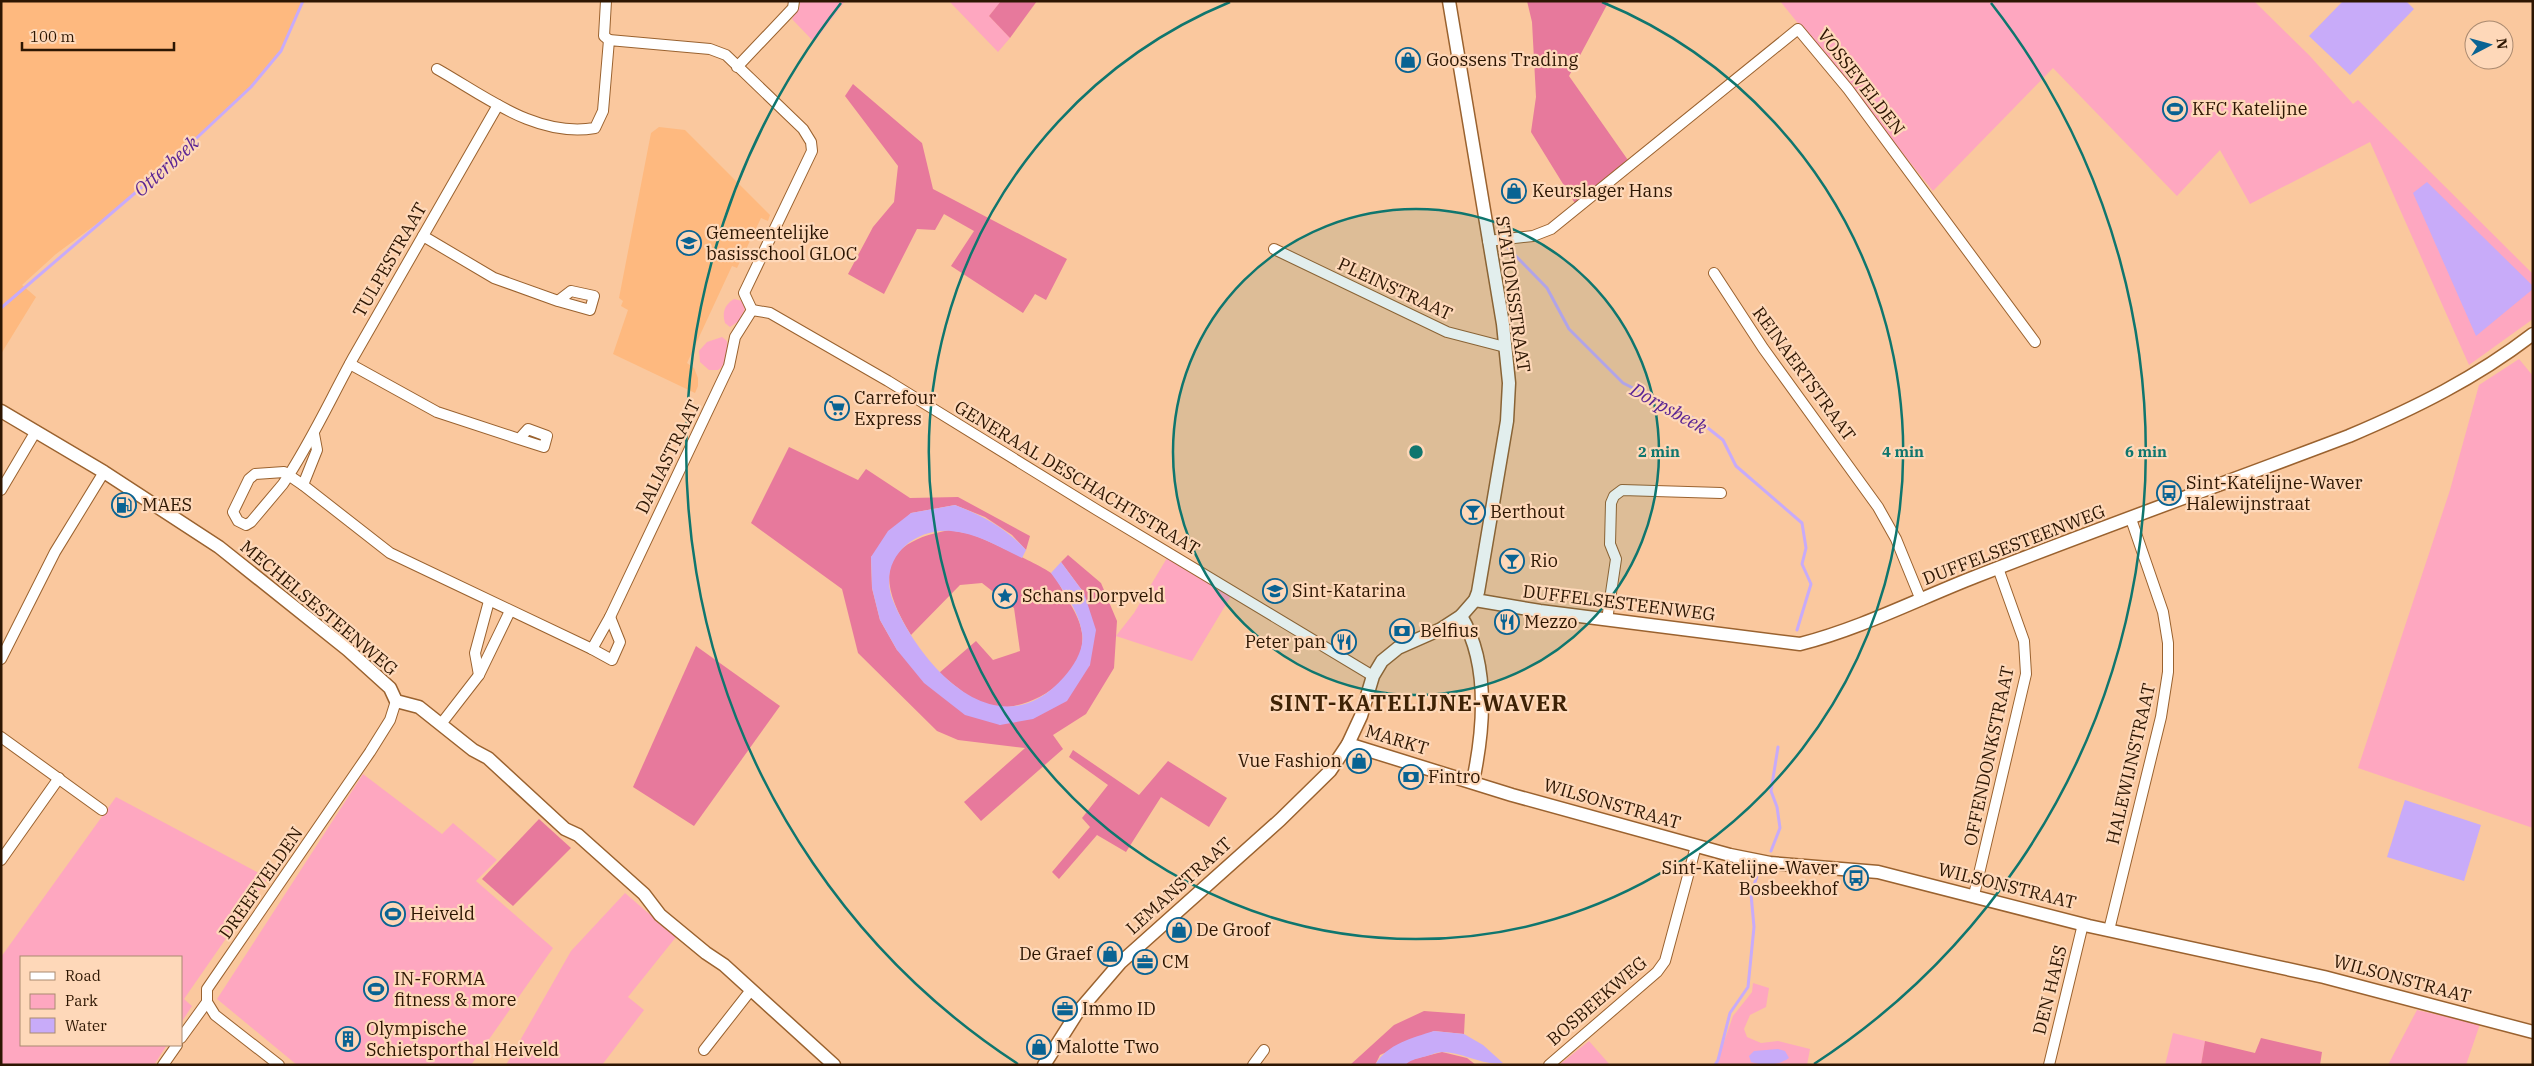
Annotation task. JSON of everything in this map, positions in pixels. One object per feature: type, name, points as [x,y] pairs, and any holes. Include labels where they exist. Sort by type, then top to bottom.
[{"type":"street","points":[[606,1],[604,36],[609,40],[710,49],[726,55],[802,130],[811,142],[812,151],[744,293],[752,310]]},
{"type":"street","points":[[737,67],[793,8],[794,1]]},
{"type":"street","name":"STATIONSSTRAAT","points":[[1449,1],[1505,347],[1509,383],[1507,421],[1478,592],[1475,600],[1461,616]]},
{"type":"street","name":"VOSSEVELDEN","points":[[1488,241],[1533,236],[1552,229],[1798,29],[1848,89],[2035,342]]},
{"type":"street","points":[[437,69],[498,105],[532,122],[585,130],[595,128],[603,111],[609,40]]},
{"type":"street","name":"TULPESTRAAT","points":[[288,474],[276,472],[252,476],[235,506],[234,517],[246,525],[249,524],[283,484],[314,434],[350,364],[498,105]]},
{"type":"street","points":[[422,236],[494,278],[558,301]]},
{"type":"street","name":"PLEINSTRAAT","points":[[1274,249],[1447,332],[1505,347]]},
{"type":"street","name":"REINAERTSTRAAT","points":[[1714,274],[1763,348],[1878,507],[1896,539],[1921,600]]},
{"type":"street","name":"DALIASTRAAT","points":[[592,649],[610,618],[726,372],[735,338],[752,310]]},
{"type":"street","name":"GENERAAL DESCHACHTSTRAAT","points":[[752,310],[770,313],[888,381],[1104,515],[1374,676]]},
{"type":"street","name":"DUFFELSESTEENWEG","points":[[1475,600],[1607,620],[1800,644],[1825,637],[1998,568],[2349,436],[2405,412],[2462,384],[2505,356],[2533,334]]},
{"type":"street","points":[[350,364],[437,412],[518,439]]},
{"type":"street","name":"MECHELSESTEENWEG","points":[[1,411],[104,472],[219,547],[348,650],[390,688],[396,701],[419,706],[473,750],[488,758],[565,829],[578,835],[644,894],[660,915],[706,953],[724,965],[834,1065]]},
{"type":"street","points":[[1,490],[36,431]]},
{"type":"street","name":"TULPESTRAAT","points":[[303,485],[317,450],[314,434]]},
{"type":"street","points":[[1,658],[55,552],[104,472]]},
{"type":"street","points":[[288,474],[390,553],[612,660],[620,642],[610,618]]},
{"type":"street","points":[[1607,620],[1616,559],[1610,544],[1610,503],[1614,496],[1622,490],[1721,493]]},
{"type":"street","name":"HALEWIJNSTRAAT","points":[[2109,930],[2159,726],[2168,672],[2168,643],[2163,612],[2131,519]]},
{"type":"street","name":"OFFENDONKSTRAAT","points":[[1974,895],[2026,674],[2024,641],[1998,568]]},
{"type":"street","points":[[479,675],[475,653],[489,601]]},
{"type":"street","points":[[441,724],[479,675],[510,611]]},
{"type":"street","points":[[1461,616],[1473,640],[1480,665],[1480,749],[1473,781]]},
{"type":"street","name":"MARKT","points":[[1461,616],[1441,629],[1398,648],[1382,661],[1374,676],[1361,716],[1348,744],[1473,781]]},
{"type":"street","name":"DREEFVELDEN","points":[[182,1037],[207,1002],[207,989],[370,752],[390,720],[396,701]]},
{"type":"street","points":[[1,737],[102,810]]},
{"type":"street","name":"LEMANSTRAAT","points":[[1044,1065],[1077,1013],[1120,963],[1311,791],[1330,771],[1348,744]]},
{"type":"street","points":[[1,860],[59,778]]},
{"type":"street","name":"WILSONSTRAAT","points":[[1473,781],[1512,795],[1730,855],[1770,863],[1878,872],[2083,924],[2324,977],[2533,1032]]},
{"type":"street","name":"BOSBEEKWEG","points":[[1549,1065],[1657,972],[1666,961],[1696,846]]},
{"type":"street","name":"DEN HAES","points":[[2049,1065],[2083,924]]},
{"type":"street","points":[[704,1050],[751,990]]},
{"type":"street","points":[[207,1002],[215,1015],[279,1065]]},
{"type":"street","points":[[163,1065],[175,1046]]},
{"type":"street","points":[[1253,1065],[1264,1050]]},
{"type":"shaded area","points":[[1,1],[302,1],[281,51],[251,87],[122,205],[56,254],[22,285],[36,297],[1,354]]},
{"type":"shaded area","points":[[1001,1],[1037,1],[1010,38],[989,16]]},
{"type":"shaded area","points":[[1527,1],[1609,1],[1569,76],[1630,163],[1576,205],[1531,132],[1536,97],[1532,22]]},
{"type":"shaded area","points":[[853,84],[922,143],[933,189],[1067,259],[1046,300],[1035,294],[1023,313],[951,266],[974,231],[944,214],[935,230],[917,229],[884,294],[848,274],[873,227],[894,202],[898,166],[845,96]]},
{"type":"shaded area","name":"Gemeentelijke basisschool GLOC","points":[[659,127],[685,130],[770,215],[768,221],[761,218],[737,268],[732,266],[687,363],[694,368],[698,378],[698,386],[695,393],[613,354],[628,310],[621,306],[623,301],[619,298],[651,133]]},
{"type":"shaded area","points":[[789,447],[858,480],[866,469],[910,498],[958,497],[1030,536],[1026,550],[1012,535],[985,517],[955,505],[911,513],[871,557],[872,588],[880,620],[897,650],[1000,725],[1090,665],[1084,593],[1061,562],[1068,555],[1101,583],[1117,621],[1114,668],[1086,714],[1053,735],[1063,749],[981,821],[964,802],[1025,748],[958,740],[937,731],[858,653],[842,589],[751,523]]},
{"type":"shaded area","points":[[950,530],[979,537],[1051,573],[1073,609],[1082,633],[1081,648],[1076,663],[1054,688],[1039,697],[1008,707],[993,707],[972,698],[939,673],[976,641],[993,660],[1020,651],[1014,608],[982,583],[960,585],[911,635],[900,615],[892,597],[889,580],[891,566],[897,554],[909,544],[927,536]]},
{"type":"shaded area","points":[[696,646],[780,706],[694,826],[633,787]]},
{"type":"shaded area","points":[[1073,750],[1139,795],[1168,761],[1227,798],[1209,827],[1161,797],[1126,852],[1097,835],[1059,879],[1052,872],[1090,827],[1082,818],[1108,785],[1069,757]]},
{"type":"shaded area","points":[[539,819],[571,848],[513,906],[482,879]]},
{"type":"shaded area","points":[[1424,1011],[1465,1014],[1464,1034],[1434,1031],[1380,1055],[1375,1065],[1350,1065],[1394,1025]]},
{"type":"shaded area","points":[[2261,1038],[2322,1052],[2320,1065],[2201,1065],[2205,1041],[2255,1053]]},
{"type":"shaded area","points":[[1442,1052],[1467,1058],[1476,1065],[1405,1065],[1410,1060]]},
{"type":"green space","points":[[800,1],[845,1],[814,42],[792,19],[800,6]]},
{"type":"green space","points":[[949,1],[1001,1],[989,16],[1010,38],[998,52]]},
{"type":"green space","name":"KFC Katelijne","points":[[1780,1],[2254,1],[2309,55],[2353,104],[2358,100],[2533,274],[2533,319],[2469,365],[2370,142],[2250,204],[2220,150],[2177,196],[2053,68],[1933,191]]},
{"type":"green space","points":[[734,299],[742,301],[745,309],[739,321],[730,327],[725,323],[724,313],[728,304]]},
{"type":"green space","points":[[722,337],[727,341],[728,345],[725,361],[718,370],[709,370],[700,362],[699,351],[707,342]]},
{"type":"green space","points":[[2519,359],[2533,376],[2533,828],[2358,768],[2450,490],[2479,385]]},
{"type":"green space","points":[[1167,558],[1231,596],[1192,661],[1116,636],[1134,613]]},
{"type":"green space","name":"Heiveld","points":[[363,774],[442,834],[453,823],[497,860],[476,881],[553,948],[471,1065],[297,1065],[217,999]]},
{"type":"green space","points":[[116,797],[268,878],[184,999],[192,1006],[182,1021],[182,956],[20,956],[20,1046],[166,1046],[154,1065],[1,1065],[1,957]]},
{"type":"green space","points":[[625,893],[676,937],[628,997],[644,1010],[602,1065],[506,1065],[571,951]]},
{"type":"green space","points":[[1753,983],[1769,988],[1766,1007],[1750,1015],[1744,1029],[1747,1037],[1761,1043],[1778,1041],[1810,1049],[1807,1065],[1716,1065],[1733,1016],[1752,992]]},
{"type":"green space","points":[[2417,1010],[2480,1024],[2466,1065],[2388,1065]]},
{"type":"green space","points":[[2173,1033],[2205,1041],[2201,1065],[2165,1065]]},
{"type":"green space","points":[[1589,1041],[1610,1065],[1559,1065]]},
{"type":"water","points":[[2343,1],[2406,1],[2414,9],[2350,75],[2309,36]]},
{"type":"water","points":[[2427,182],[2533,286],[2533,289],[2476,336],[2413,193]]},
{"type":"water","points":[[955,505],[984,518],[1010,535],[1026,550],[1022,558],[988,541],[961,532],[936,532],[922,535],[900,551],[893,562],[890,574],[890,588],[894,603],[923,653],[943,675],[965,692],[989,704],[1014,706],[1039,698],[1068,673],[1082,645],[1082,633],[1078,617],[1070,601],[1051,573],[1061,562],[1084,593],[1096,630],[1090,665],[1067,701],[1033,719],[1000,725],[965,715],[924,683],[897,650],[880,620],[872,588],[871,557],[888,531],[911,513]]},
{"type":"water","points":[[2405,800],[2481,825],[2464,881],[2387,857]]},
{"type":"water","points":[[1434,1031],[1464,1034],[1483,1045],[1503,1063],[1488,1063],[1457,1054],[1442,1052],[1413,1060],[1405,1065],[1375,1065],[1393,1047],[1409,1039]]},
{"type":"water","points":[[1778,1049],[1785,1051],[1789,1058],[1780,1063],[1760,1064],[1751,1062],[1749,1056],[1754,1051]]},
{"type":"waterway","name":"Otterbeek","points":[[1,308],[170,163],[251,87],[281,51],[303,1]]},
{"type":"waterway","name":"Dorpsbeek","points":[[1508,248],[1547,288],[1569,329],[1623,383],[1699,421],[1723,440],[1736,466],[1802,523],[1806,548],[1802,564],[1811,584],[1797,630]]},
{"type":"waterway","name":"Dorpsbeek","points":[[1771,851],[1780,828],[1777,807],[1771,791],[1778,747]]},
{"type":"waterway","name":"Dorpsbeek","points":[[1715,1065],[1730,1013],[1748,987],[1754,927],[1751,894],[1758,873]]},
{"type":"place","name":"Goossens Trading","points":[[1408,60]]},
{"type":"place","name":"KFC Katelijne","points":[[2175,109]]},
{"type":"place","name":"Keurslager Hans","points":[[1514,191]]},
{"type":"place","name":"Gemeentelijke basisschool GLOC","points":[[689,243]]},
{"type":"place","name":"Carrefour Express","points":[[837,408]]},
{"type":"place","name":"Sint-Katelijne-Waver Halewijnstraat","points":[[2169,493]]},
{"type":"place","name":"MAES","points":[[124,505]]},
{"type":"place","name":"Berthout","points":[[1473,512]]},
{"type":"place","name":"Rio","points":[[1512,561]]},
{"type":"place","name":"Sint-Katarina","points":[[1275,591]]},
{"type":"place","name":"Schans Dorpveld","points":[[1005,596]]},
{"type":"place","name":"Mezzo","points":[[1507,622]]},
{"type":"place","name":"Belfius","points":[[1402,631]]},
{"type":"place","name":"Peter pan","points":[[1344,642]]},
{"type":"place","name":"Vue Fashion","points":[[1359,761]]},
{"type":"place","name":"Fintro","points":[[1411,777]]},
{"type":"place","name":"Sint-Katelijne-Waver Bosbeekhof","points":[[1856,878]]},
{"type":"place","name":"Heiveld","points":[[393,914]]},
{"type":"place","name":"De Groof","points":[[1179,930]]},
{"type":"place","name":"De Graef","points":[[1110,954]]},
{"type":"place","name":"CM","points":[[1145,962]]},
{"type":"place","name":"IN-FORMA fitness & more","points":[[376,989]]},
{"type":"place","name":"Immo ID","points":[[1065,1009]]},
{"type":"place","name":"Olympische Schietsporthal Heiveld","points":[[348,1039]]},
{"type":"place","name":"Malotte Two","points":[[1039,1047]]},
{"type":"district","name":"SINT-KATELIJNE-WAVER","points":[[1419,703]]}]
